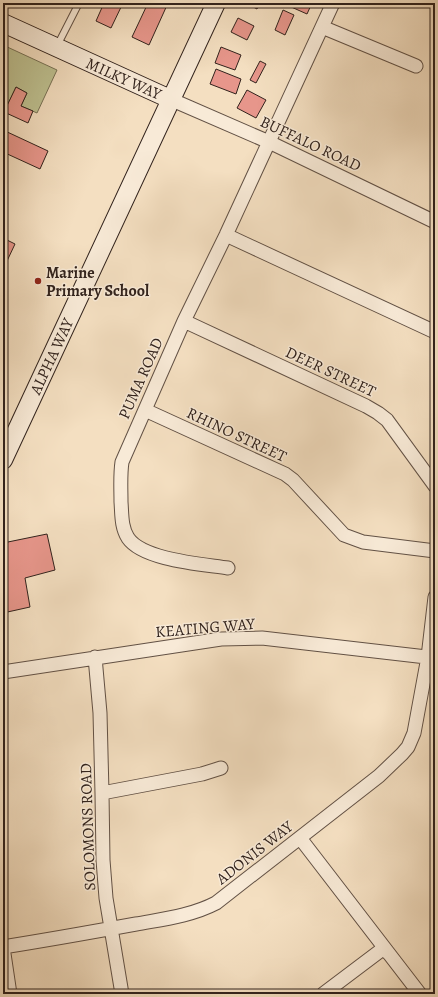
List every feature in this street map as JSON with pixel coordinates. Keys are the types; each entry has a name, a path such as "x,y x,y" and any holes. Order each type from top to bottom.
{"street":[{"name":"MILKY WAY","path":"3,23 170,99 216,3"},
{"name":"PUMA ROAD","path":"228,568 176,560 144,551 134,545 127,536 122,517 120,473 122,462 184,321 226,235 333,3"},
{"path":"322,27 416,66"},
{"name":"BUFFALO ROAD","path":"170,99 269,142 435,222"},
{"name":"ALPHA WAY","path":"3,460 170,99"},
{"path":"226,235 435,332"},
{"name":"DEER STREET","path":"184,321 378,412 387,420 435,486"},
{"name":"RHINO STREET","path":"145,410 285,474 293,480 344,535 363,542 435,551"},
{"name":"ADONIS WAY","path":"3,947 112,929 203,910 216,904 379,776 394,763 408,747 414,733 431,657 435,597"},
{"name":"KEATING WAY","path":"3,672 221,639 262,638 431,657"},
{"name":"SOLOMONS ROAD","path":"95,657 100,713 103,860 106,898 122,994"},
{"path":"102,793 202,774 221,768"},
{"path":"300,838 420,994"},
{"path":"3,947 10,994"},
{"path":"323,994 386,951"}],"lane":[{"path":"56,48 79,3"}],"green space":[{"path":"3,45 57,70 37,113 21,106 27,93 16,87 5,110 3,109"}],"building":[{"path":"104,3 123,3 111,28 96,21"},
{"path":"148,3 168,3 149,45 132,37"},
{"path":"246,3 260,3 257,9"},
{"path":"291,3 312,3 307,14 289,6"},
{"path":"283,10 294,15 285,35 275,30"},
{"path":"238,18 254,26 247,40 231,32"},
{"path":"221,47 241,55 235,70 215,63"},
{"path":"260,61 266,64 256,83 250,80"},
{"path":"216,69 241,79 236,94 210,84"},
{"path":"16,87 27,93 21,106 33,111 28,123 4,112"},
{"path":"247,90 266,100 256,118 237,108"},
{"path":"3,130 48,151 40,169 3,152"},
{"path":"3,238 15,244 7,261 3,260"},
{"path":"47,534 55,570 25,578 30,607 3,613 3,543"}],"place":[{"name":"Marine Primary School","path":"38,281"}]}
